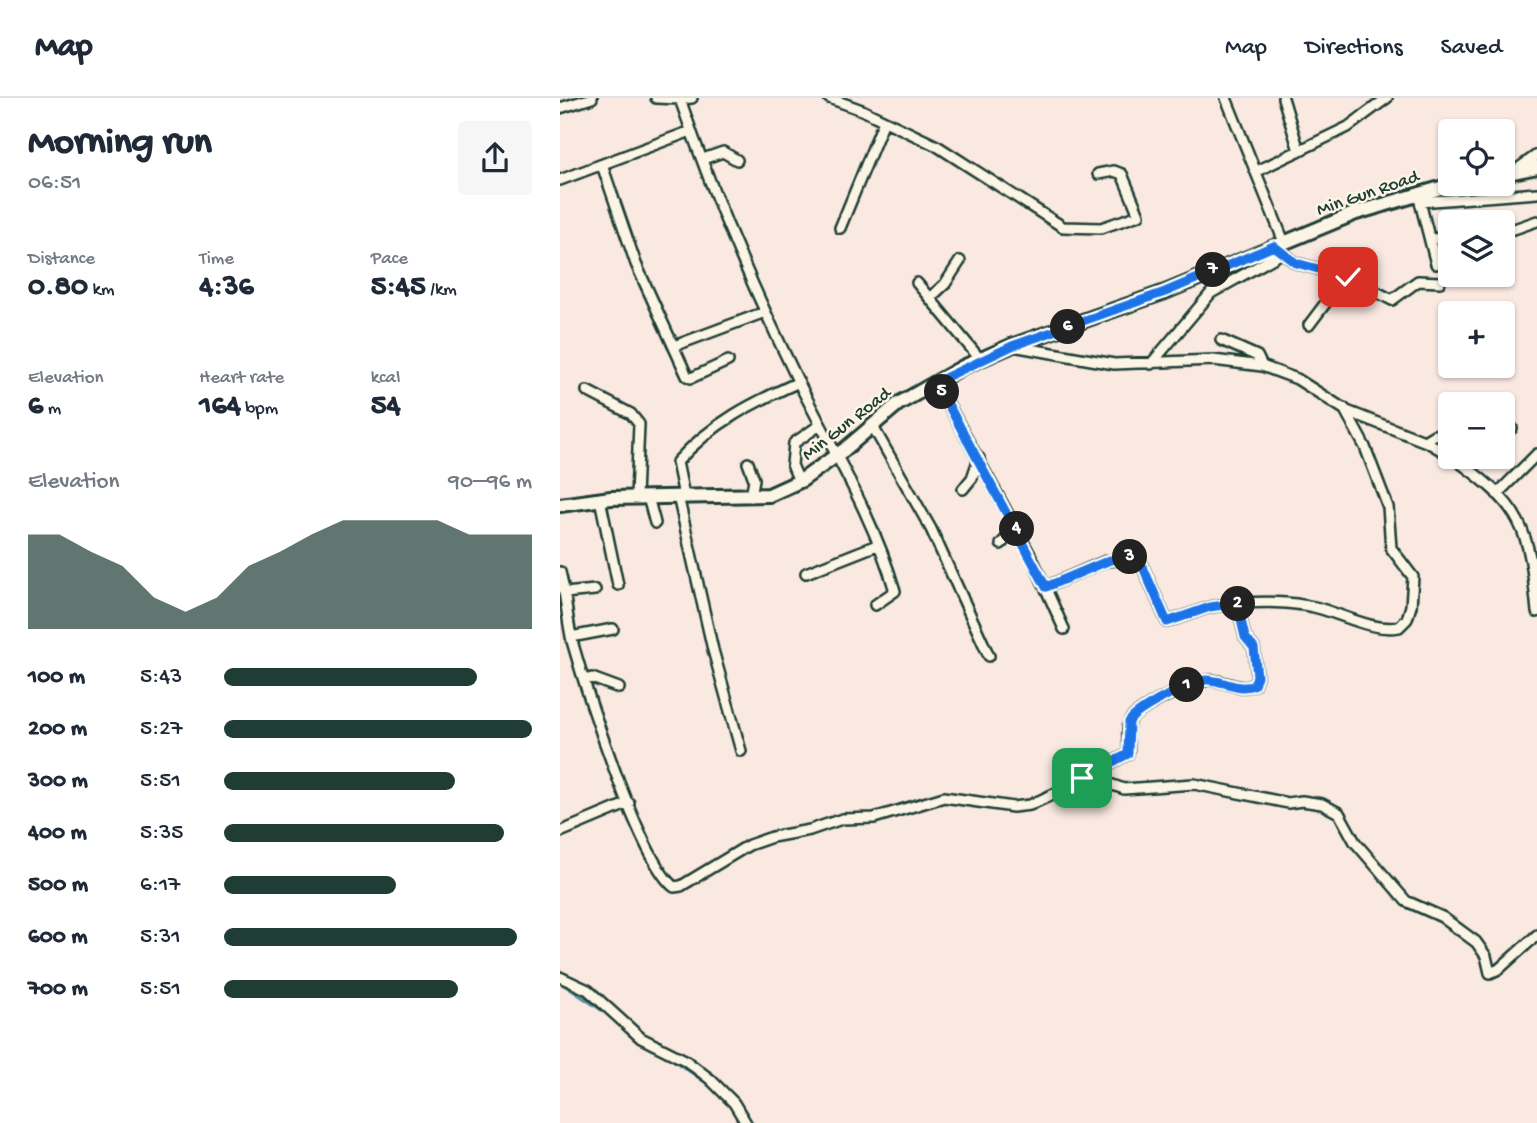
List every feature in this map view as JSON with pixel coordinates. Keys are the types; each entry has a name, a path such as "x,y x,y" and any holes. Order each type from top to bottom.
{"street":[{"path":"560,108 592,98"},
{"path":"656,98 692,98"},
{"path":"829,98 884,121 955,157 1046,218 1070,229 1101,228 1139,215 1122,174 1114,171 1098,174"},
{"path":"1226,98 1257,171 1280,247 1296,263 1346,276 1392,300 1418,281 1438,282"},
{"path":"1283,98 1299,151"},
{"path":"1257,171 1348,127 1387,98"},
{"path":"680,99 765,312 837,455 895,591 875,605"},
{"path":"840,228 884,121"},
{"path":"560,180 691,131"},
{"path":"703,159 723,152 737,160"},
{"path":"1515,168 1537,155"},
{"path":"602,165 636,264 689,377 728,361"},
{"path":"1515,171 1537,167"},
{"name":"Min Gun Road","path":"560,505 600,499 769,495 799,481 837,455 898,404 981,359 1438,190"},
{"path":"1436,264 1419,197 1537,193"},
{"path":"1515,229 1537,221"},
{"path":"1430,240 1438,238"},
{"path":"1151,364 1211,293 1280,247"},
{"path":"931,297 946,284 960,261"},
{"path":"1309,325 1346,276"},
{"path":"917,283 981,359"},
{"path":"674,346 765,312"},
{"path":"1221,340 1257,356 1262,366"},
{"path":"1012,346 1094,362 1151,364 1213,360 1262,366 1297,379 1343,408 1438,449"},
{"path":"741,751 713,650 681,496 677,462 701,437 731,415 799,382"},
{"path":"936,382 1016,528 1064,629"},
{"path":"587,391 631,414 639,424 642,497 655,523"},
{"path":"1046,587 1107,561 1137,557 1168,622 1210,607 1283,601 1384,627 1399,627 1407,620 1413,586 1412,572 1391,548 1388,507 1365,447 1343,408"},
{"path":"799,481 792,465 794,443 820,425"},
{"path":"872,425 931,529 989,656"},
{"path":"1424,441 1438,435"},
{"path":"1497,494 1537,454"},
{"path":"963,489 972,478 979,458"},
{"path":"748,463 754,480 751,497"},
{"path":"1467,469 1511,508 1524,529 1530,550 1537,612"},
{"path":"600,499 618,586"},
{"path":"1001,544 1016,528"},
{"path":"806,573 877,545"},
{"path":"560,572 571,638 629,803 654,858 670,884 677,888 749,845 842,819 874,818 944,797 1022,807 1045,799 1128,754 1129,722 1140,710 1197,681 1218,681 1244,687 1256,683 1254,648 1245,637 1237,603"},
{"path":"565,593 595,590"},
{"path":"571,638 612,629"},
{"path":"584,680 592,678 619,688"},
{"path":"1082,778 1094,778 1124,789 1202,785 1287,803 1302,801 1332,807 1343,819 1355,842 1406,901 1442,917 1484,950 1490,973 1499,969 1537,935"},
{"path":"560,832 629,803"},
{"path":"560,977 588,990 641,1038 685,1060 710,1079 734,1103 746,1123"}],"waterway":[{"path":"560,982 611,1016"},
{"path":"666,1055 707,1083 733,1109"}],"route":[{"path":"1082,778 1128,754 1129,722 1140,710 1197,681 1218,681 1244,687 1254,685 1257,676 1254,648 1245,637 1237,603 1210,607 1167,622 1139,558 1110,560 1046,587 936,382 1012,346 1165,292 1274,246 1296,263 1348,277"}]}
